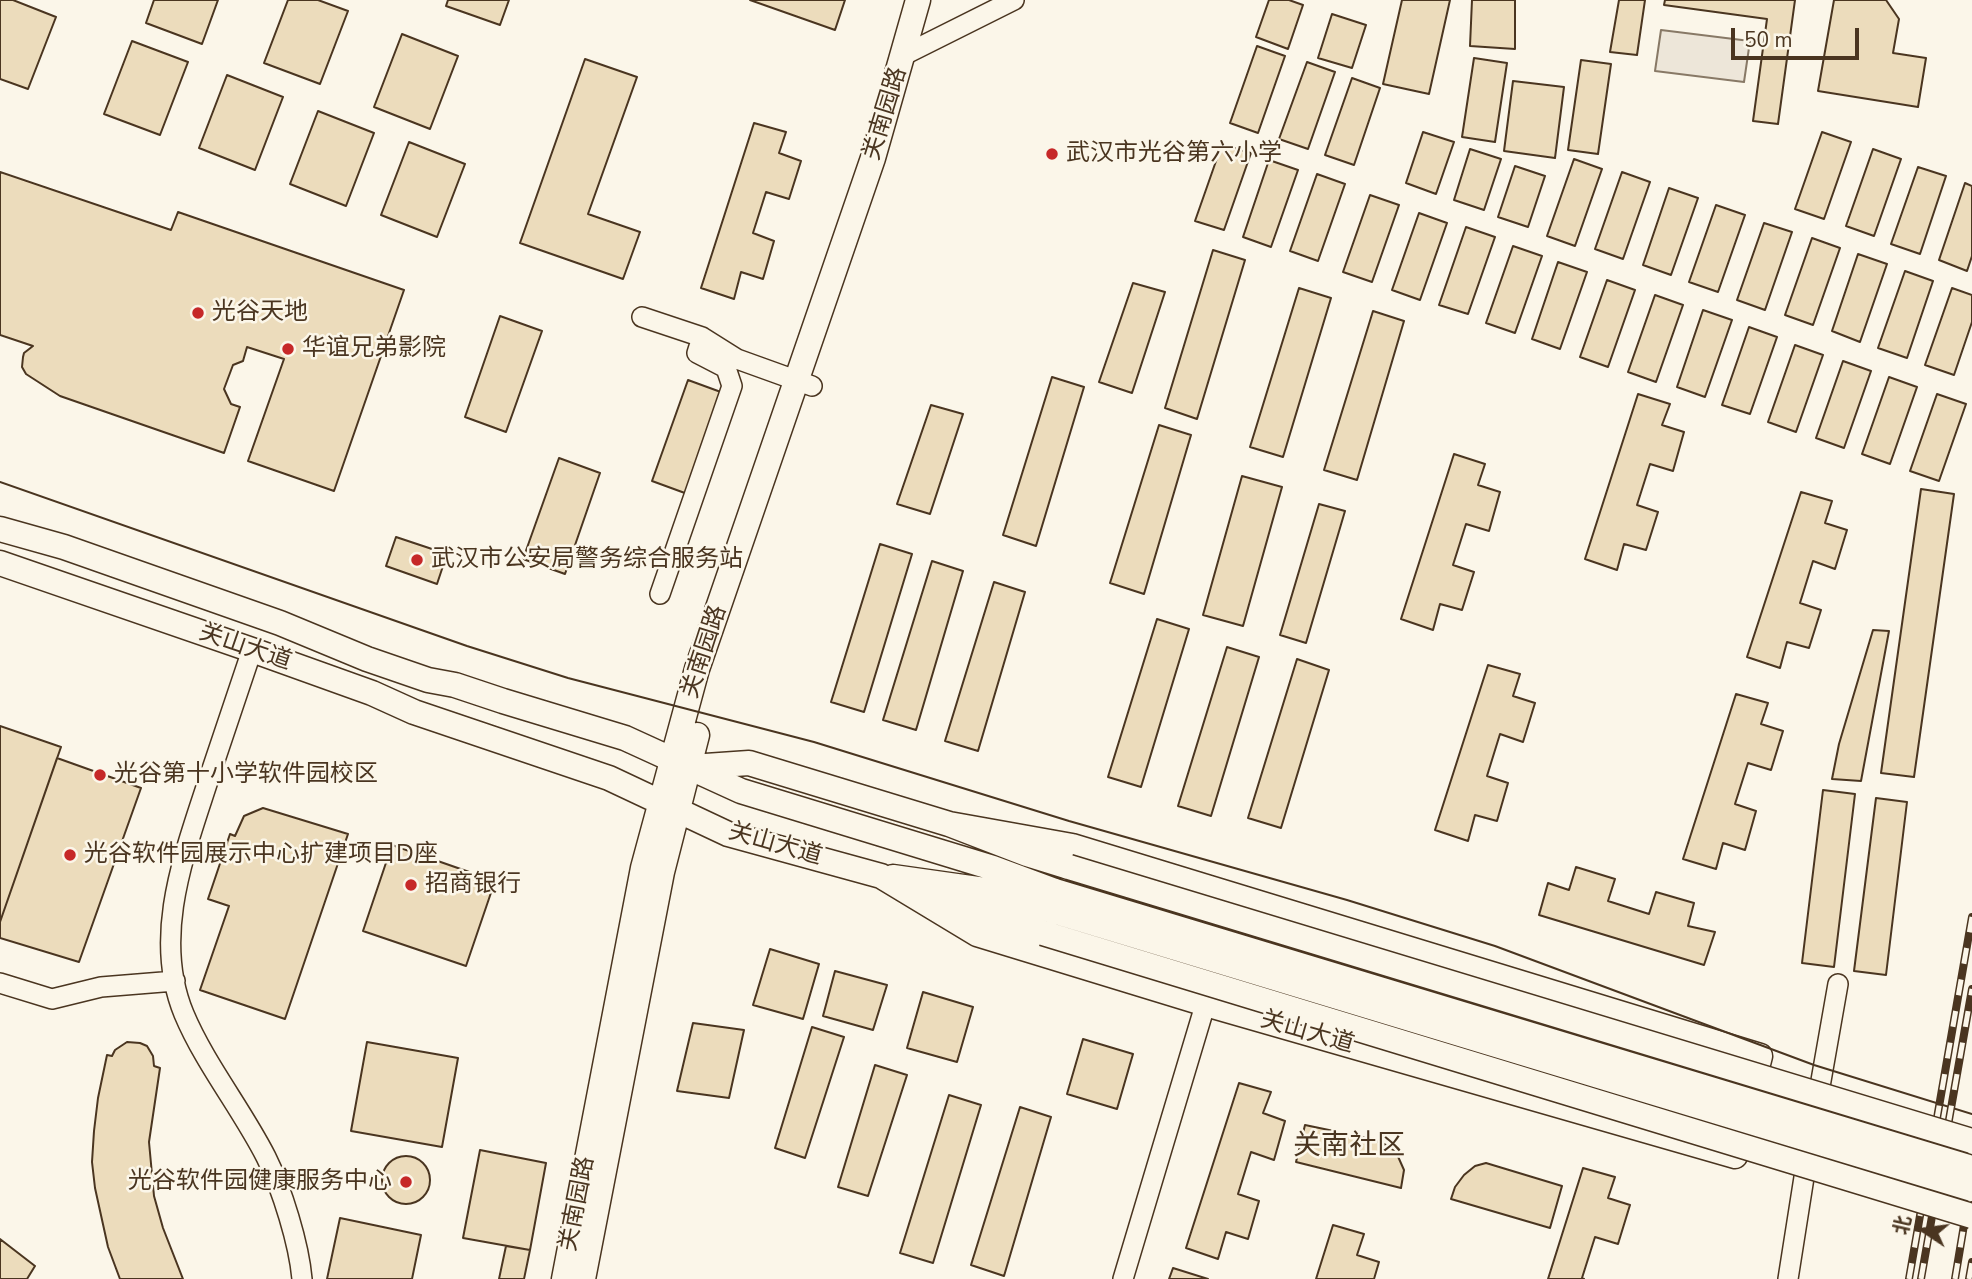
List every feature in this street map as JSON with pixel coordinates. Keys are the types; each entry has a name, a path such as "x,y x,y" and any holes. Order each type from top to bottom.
{"main road":[{"name":"关南园路","path":"564,1279 643,868 669,806 804,383 888,164 910,88 910,52 918,0"},
{"name":"关南园路","path":"910,52 929,0"},
{"name":"关山大道","path":"0,528 64,547 267,618 367,659 428,680 455,685 625,738 741,791 993,869 1049,911"},
{"name":"关山大道","path":"0,563 372,693 414,712 609,778 728,834 881,876 977,934 1206,1004 1735,1157"},
{"path":"681,763 749,763 949,824 1069,867 1972,1141"},
{"name":"关南园路","path":"583,1279 662,872 669,806"},
{"path":"949,824 1072,846 1760,1056 1735,1157"},
{"path":"881,876 992,891 1972,1216"},
{"path":"1049,911 1972,1168"},
{"path":"1049,911 1972,1189"}],"street":[{"path":"910,52 1014,0"},
{"path":"642,317 702,338 737,359 804,383"},
{"path":"660,594 732,386 726,368 697,353 702,338"},
{"path":"252,650 183,857 171,922 171,953 184,1013 267,1158 292,1228 302,1279"},
{"path":"1123,1279 1206,1004 1235,896"},
{"path":"0,983 51,999 101,987 175,981"},
{"path":"1788,1279 1838,984"},
{"path":"1735,1157 1804,1177"}],"shaded area":[{"path":"1661,30 1750,41 1744,82 1655,71"}],"building":[{"path":"0,0 13,0 56,17 28,89 0,79"},
{"path":"154,0 218,0 202,44 146,23"},
{"path":"288,0 318,0 348,11 320,84 264,63"},
{"path":"448,0 509,0 500,25 446,6"},
{"path":"750,0 845,0 835,30"},
{"path":"1269,0 1289,0 1303,5 1288,49 1256,37"},
{"path":"1402,0 1450,0 1429,94 1383,84"},
{"path":"1472,0 1515,0 1515,49 1470,46"},
{"path":"1619,0 1645,0 1637,55 1610,52"},
{"path":"1665,0 1795,0 1778,124 1753,121 1767,19 1664,5"},
{"path":"1834,0 1886,0 1899,19 1893,53 1926,58 1918,107 1818,91"},
{"path":"1332,14 1366,25 1352,68 1318,58"},
{"path":"402,34 458,56 430,129 374,107"},
{"path":"132,41 188,62 160,135 104,114"},
{"path":"1257,46 1285,56 1258,133 1230,123"},
{"path":"1474,58 1507,63 1495,142 1462,137"},
{"path":"585,59 637,77 588,214 640,232 623,279 520,243"},
{"path":"1581,60 1611,64 1598,154 1568,150"},
{"path":"1307,62 1335,72 1308,149 1279,139"},
{"path":"227,75 283,97 255,170 199,148"},
{"path":"1352,78 1380,88 1354,165 1325,155"},
{"path":"1513,81 1564,87 1555,158 1504,151"},
{"path":"318,111 374,133 346,206 290,184"},
{"path":"754,123 786,132 779,153 801,161 789,199 766,192 753,233 774,241 763,279 741,272 734,299 701,288"},
{"path":"1423,132 1454,142 1436,194 1406,183"},
{"path":"1822,132 1851,142 1824,219 1795,209"},
{"path":"409,142 465,164 437,237 381,215"},
{"path":"1222,144 1251,153 1224,230 1195,221"},
{"path":"1470,149 1501,159 1484,210 1454,200"},
{"path":"1873,149 1901,159 1874,236 1846,226"},
{"path":"1574,159 1602,169 1575,246 1547,236"},
{"path":"1269,160 1298,170 1271,247 1243,237"},
{"path":"1515,166 1545,176 1528,227 1498,217"},
{"path":"1918,167 1946,176 1920,254 1891,244"},
{"name":"光谷天地","path":"0,172 171,230 178,212 404,290 334,491 248,461 284,359 247,347 243,361 233,365 224,389 231,404 240,407 224,453 60,396 26,374 22,367 24,353 33,346 0,335"},
{"path":"1622,172 1650,182 1623,259 1595,249"},
{"path":"1317,174 1345,184 1318,261 1290,251"},
{"path":"1965,183 1972,186 1972,256 1967,271 1939,260"},
{"path":"1669,188 1698,198 1671,275 1643,265"},
{"path":"1370,195 1399,205 1372,282 1343,272"},
{"path":"1716,205 1745,215 1718,292 1689,282"},
{"path":"1419,213 1447,223 1420,300 1392,290"},
{"path":"1764,223 1792,232 1765,310 1737,300"},
{"path":"1466,227 1495,237 1468,314 1439,305"},
{"path":"1812,238 1840,248 1813,325 1785,315"},
{"path":"1513,246 1542,256 1515,333 1486,323"},
{"path":"1213,250 1245,260 1197,419 1165,408"},
{"path":"1858,254 1887,264 1860,342 1832,331"},
{"path":"1558,262 1587,272 1560,349 1532,339"},
{"path":"1905,271 1933,281 1907,358 1878,348"},
{"path":"1607,280 1635,290 1608,367 1580,357"},
{"path":"1133,283 1165,292 1132,393 1099,382"},
{"path":"1299,288 1331,298 1283,457 1250,447"},
{"path":"1952,288 1972,295 1972,322 1954,375 1925,365"},
{"path":"1655,295 1683,305 1656,382 1628,372"},
{"path":"1703,310 1732,320 1705,397 1677,387"},
{"path":"1373,311 1404,321 1357,480 1324,470"},
{"path":"500,316 542,331 506,432 465,417"},
{"path":"1749,327 1777,337 1750,414 1722,405"},
{"path":"1795,345 1823,355 1796,432 1768,422"},
{"path":"1843,361 1871,371 1844,448 1816,438"},
{"path":"1052,377 1084,387 1036,546 1003,535"},
{"path":"1889,377 1917,387 1890,464 1862,454"},
{"path":"688,380 729,395 693,496 652,481"},
{"path":"1638,394 1670,404 1662,425 1684,432 1673,471 1650,464 1637,505 1658,512 1646,550 1624,544 1617,570 1585,559"},
{"path":"1937,394 1966,404 1939,481 1910,471"},
{"path":"931,405 963,414 930,514 897,504"},
{"path":"1159,425 1191,435 1144,594 1110,583"},
{"path":"1454,454 1485,464 1478,485 1500,492 1489,531 1466,524 1453,565 1474,572 1462,610 1440,604 1433,630 1401,619"},
{"path":"559,458 600,473 565,574 523,559"},
{"path":"1242,476 1282,487 1243,626 1203,615"},
{"path":"1921,489 1954,494 1914,777 1881,773"},
{"path":"1801,492 1832,501 1825,523 1847,530 1835,569 1813,561 1800,603 1821,610 1809,648 1787,642 1780,668 1747,657"},
{"path":"1319,504 1345,511 1306,643 1280,635"},
{"name":"武汉市公安局警务综合服务站","path":"396,537 447,554 437,584 386,566"},
{"path":"880,544 912,554 864,712 831,702"},
{"path":"932,561 963,571 916,730 883,720"},
{"path":"994,582 1025,592 978,751 945,741"},
{"path":"1157,619 1189,629 1141,787 1108,777"},
{"path":"1873,630 1889,631 1861,781 1832,779 1839,744"},
{"path":"1227,647 1259,657 1211,816 1178,806"},
{"path":"1297,659 1329,670 1281,828 1248,818"},
{"path":"1488,665 1520,674 1513,696 1535,703 1523,742 1500,734 1487,776 1508,783 1497,821 1475,815 1468,841 1435,830"},
{"path":"1736,694 1768,703 1761,724 1783,731 1771,770 1748,763 1735,804 1756,811 1745,850 1723,843 1716,869 1683,859"},
{"path":"0,726 61,747 0,922"},
{"name":"光谷软件园展示中心扩建项目D座","path":"57,758 141,788 79,962 0,938 0,922"},
{"path":"1823,790 1855,794 1834,967 1802,963"},
{"path":"1876,798 1907,802 1886,975 1854,971"},
{"path":"263,808 348,834 285,1019 200,990 229,906 208,899 230,834 235,836 244,816"},
{"path":"392,845 495,881 466,966 363,931"},
{"path":"1576,867 1615,879 1608,901 1649,914 1656,892 1694,903 1688,926 1715,932 1704,965 1539,915 1548,883 1569,890"},
{"path":"770,949 819,964 803,1019 753,1005"},
{"path":"835,971 887,985 873,1030 823,1016"},
{"path":"923,992 973,1007 957,1062 907,1048"},
{"path":"693,1023 744,1030 729,1098 677,1091"},
{"path":"812,1027 844,1037 805,1158 775,1148"},
{"path":"1083,1039 1133,1054 1117,1109 1067,1094"},
{"path":"127,1042 147,1046 153,1056 154,1066 160,1068 149,1142 154,1196 183,1279 120,1279 108,1247 95,1188 92,1162 94,1131 107,1055 112,1056 115,1050"},
{"path":"367,1042 458,1058 442,1147 351,1131"},
{"path":"875,1065 907,1075 868,1196 838,1187"},
{"path":"1239,1083 1271,1092 1263,1113 1285,1121 1274,1160 1251,1152 1238,1194 1259,1201 1248,1239 1226,1232 1218,1259 1186,1248"},
{"path":"949,1095 981,1105 933,1263 900,1253"},
{"path":"1020,1107 1051,1117 1004,1276 971,1265"},
{"path":"1305,1125 1372,1139 1386,1145 1396,1152 1404,1170 1401,1188 1296,1162"},
{"path":"480,1150 546,1163 530,1250 463,1238"},
{"name":"光谷软件园健康服务中心","path":"406,1156 423,1163 430,1180 423,1197 406,1204 389,1197 382,1180 389,1163"},
{"path":"1486,1163 1562,1186 1550,1228 1451,1199 1455,1187 1464,1175 1475,1166"},
{"path":"1583,1168 1615,1177 1608,1198 1630,1205 1618,1244 1595,1237 1582,1278 1584,1279 1548,1279"},
{"path":"340,1218 421,1235 412,1279 327,1279"},
{"path":"1333,1225 1364,1234 1357,1255 1379,1262 1374,1279 1316,1279"},
{"path":"0,1239 35,1266 27,1279 0,1279"},
{"path":"506,1246 530,1250 524,1279 499,1279"},
{"path":"1173,1268 1208,1279 1169,1279"}],"tram line":[{"path":"0,482 467,646 568,678 814,742 1069,821 1347,900 1495,946 1814,1065 1972,1114"}],"railway":[{"path":"1909,1279 1972,917"},
{"path":"1921,1279 1972,989"},
{"path":"1955,1279 1972,1177"},
{"path":"1969,1279 1972,1262"}],"place":[{"name":"武汉市光谷第六小学","path":"1052,154"},
{"name":"光谷天地","path":"198,313"},
{"name":"华谊兄弟影院","path":"288,349"},
{"name":"武汉市公安局警务综合服务站","path":"417,560"},
{"name":"光谷第十小学软件园校区","path":"100,775"},
{"name":"光谷软件园展示中心扩建项目D座","path":"70,855"},
{"name":"招商银行","path":"411,885"},
{"name":"光谷软件园健康服务中心","path":"406,1182"}],"district":[{"name":"关南社区","path":"1349,1147"}]}
